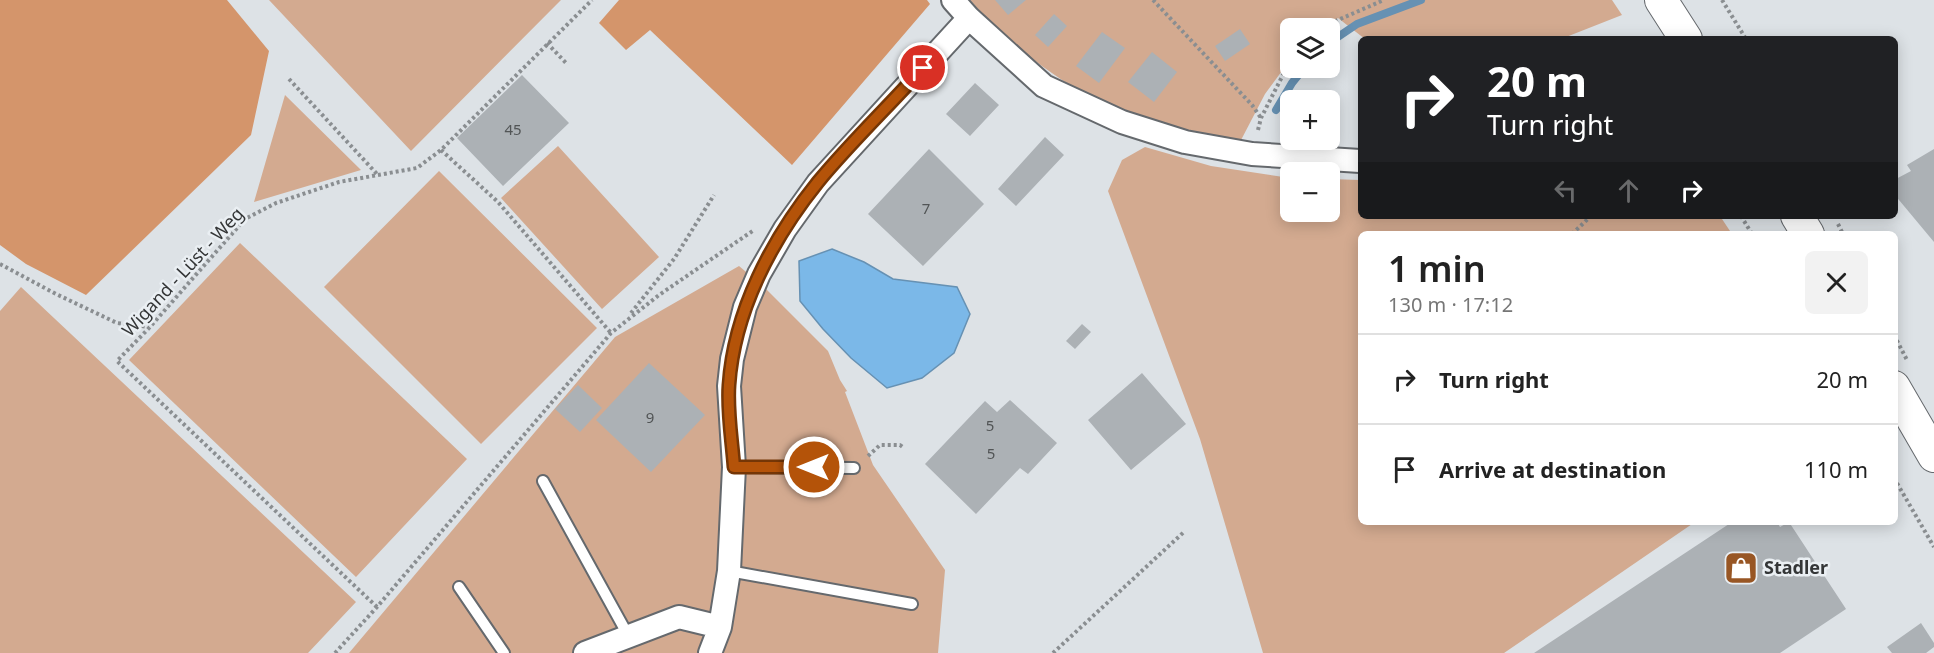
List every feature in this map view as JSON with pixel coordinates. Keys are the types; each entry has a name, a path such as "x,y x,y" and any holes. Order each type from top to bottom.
{"main road":[{"path":"1661,0 1684,36"},
{"path":"1898,392 1918,418 1934,456"}],"street":[{"path":"953,0 969,18 1044,86 1122,122 1185,142 1252,154 1358,161"},
{"path":"710,653 720,627 729,571 734,467 729,386 732,359 745,307 759,274 785,229 818,183 969,18"},
{"path":"585,653 678,617 720,627"}],"lane":[{"path":"734,467 854,468"},
{"path":"543,481 629,637"},
{"path":"729,571 912,604"},
{"path":"459,587 504,653"}],"path":[{"name":"Wigand - Lüst - Weg","path":"377,607 117,361 245,219 276,202 339,182 417,168 441,150 592,0"},
{"path":"1153,0 1252,105 1261,118"},
{"path":"1340,19 1384,0"},
{"path":"1722,0 1744,36"},
{"path":"547,43 567,64"},
{"path":"1252,154 1261,118 1281,78"},
{"path":"289,79 377,174"},
{"path":"441,150 498,202 611,333"},
{"path":"335,653 611,333 627,318 674,259 714,195"},
{"path":"1575,231 1588,219"},
{"path":"627,318 755,230 785,229"},
{"path":"0,264 117,323 150,327"},
{"path":"854,468 880,445 900,445 904,448"},
{"path":"1898,485 1934,547"},
{"path":"1053,653 1185,531"}],"shaded area":[{"path":"0,0 227,0 269,51 251,135 86,295 26,264 0,245"},
{"path":"269,0 561,0 411,151"},
{"path":"619,0 927,0 930,4 792,165 650,30 626,50 599,23"},
{"path":"970,0 1612,0 1622,15 1569,36 1361,36 1340,18 1280,18 1280,74 1265,94 1240,142 1172,129 1144,121 1116,109 1062,80 1012,42"},
{"path":"285,95 361,170 254,202"},
{"path":"558,146 659,257 602,309 501,198"},
{"path":"1145,147 1211,166 1280,176 1280,222 1340,222 1340,179 1358,180 1358,219 1722,219 1730,231 1358,231 1358,525 1691,525 1504,653 1263,653 1200,439 1108,191 1122,160"},
{"path":"439,171 597,328 481,444 324,287"},
{"path":"240,243 467,459 356,577 129,360"},
{"path":"739,266 763,286 828,351 847,391 845,392 873,465 945,570 938,653 349,653 615,337"},
{"path":"21,287 356,602 308,653 0,653 0,311"}],"water":[{"path":"832,249 864,262 893,279 957,287 970,314 954,353 922,378 887,388 851,358 800,301 799,261"}],"building":[{"path":"995,0 1026,0 1008,15"},
{"path":"1054,14 1067,26 1048,47 1035,35"},
{"path":"1240,29 1250,44 1225,61 1215,46"},
{"path":"1102,32 1125,48 1099,83 1076,66"},
{"path":"1152,52 1177,72 1154,102 1128,82"},
{"path":"522,75 569,123 503,186 457,138"},
{"path":"975,83 999,105 970,136 946,114"},
{"path":"1045,137 1064,155 1016,206 998,189"},
{"path":"929,149 984,204 923,266 868,214"},
{"path":"1934,149 1934,242 1898,199 1898,178 1911,171 1907,165"},
{"path":"1082,324 1091,332 1075,349 1066,341"},
{"path":"649,363 705,415 651,472 596,420"},
{"path":"1142,373 1186,424 1131,470 1088,420"},
{"path":"578,385 602,408 580,432 555,409"},
{"path":"1010,400 1057,443 1028,474 1020,468 976,514 925,464 985,401 997,412"},
{"name":"Stadler","path":"1727,525 1779,525 1780,527 1791,525 1846,609 1780,653 1534,653"},
{"path":"1921,623 1934,643 1934,647 1926,653 1892,653 1887,647"}],"waterway":[{"path":"1340,36 1357,24 1421,0"},
{"path":"1276,110 1296,78"}],"place":[{"name":"Stadler","path":"1741,568"}],"route":[{"path":"814,467 734,467 729,386 732,359 745,307 759,274 785,229 818,183 923,68"}]}
